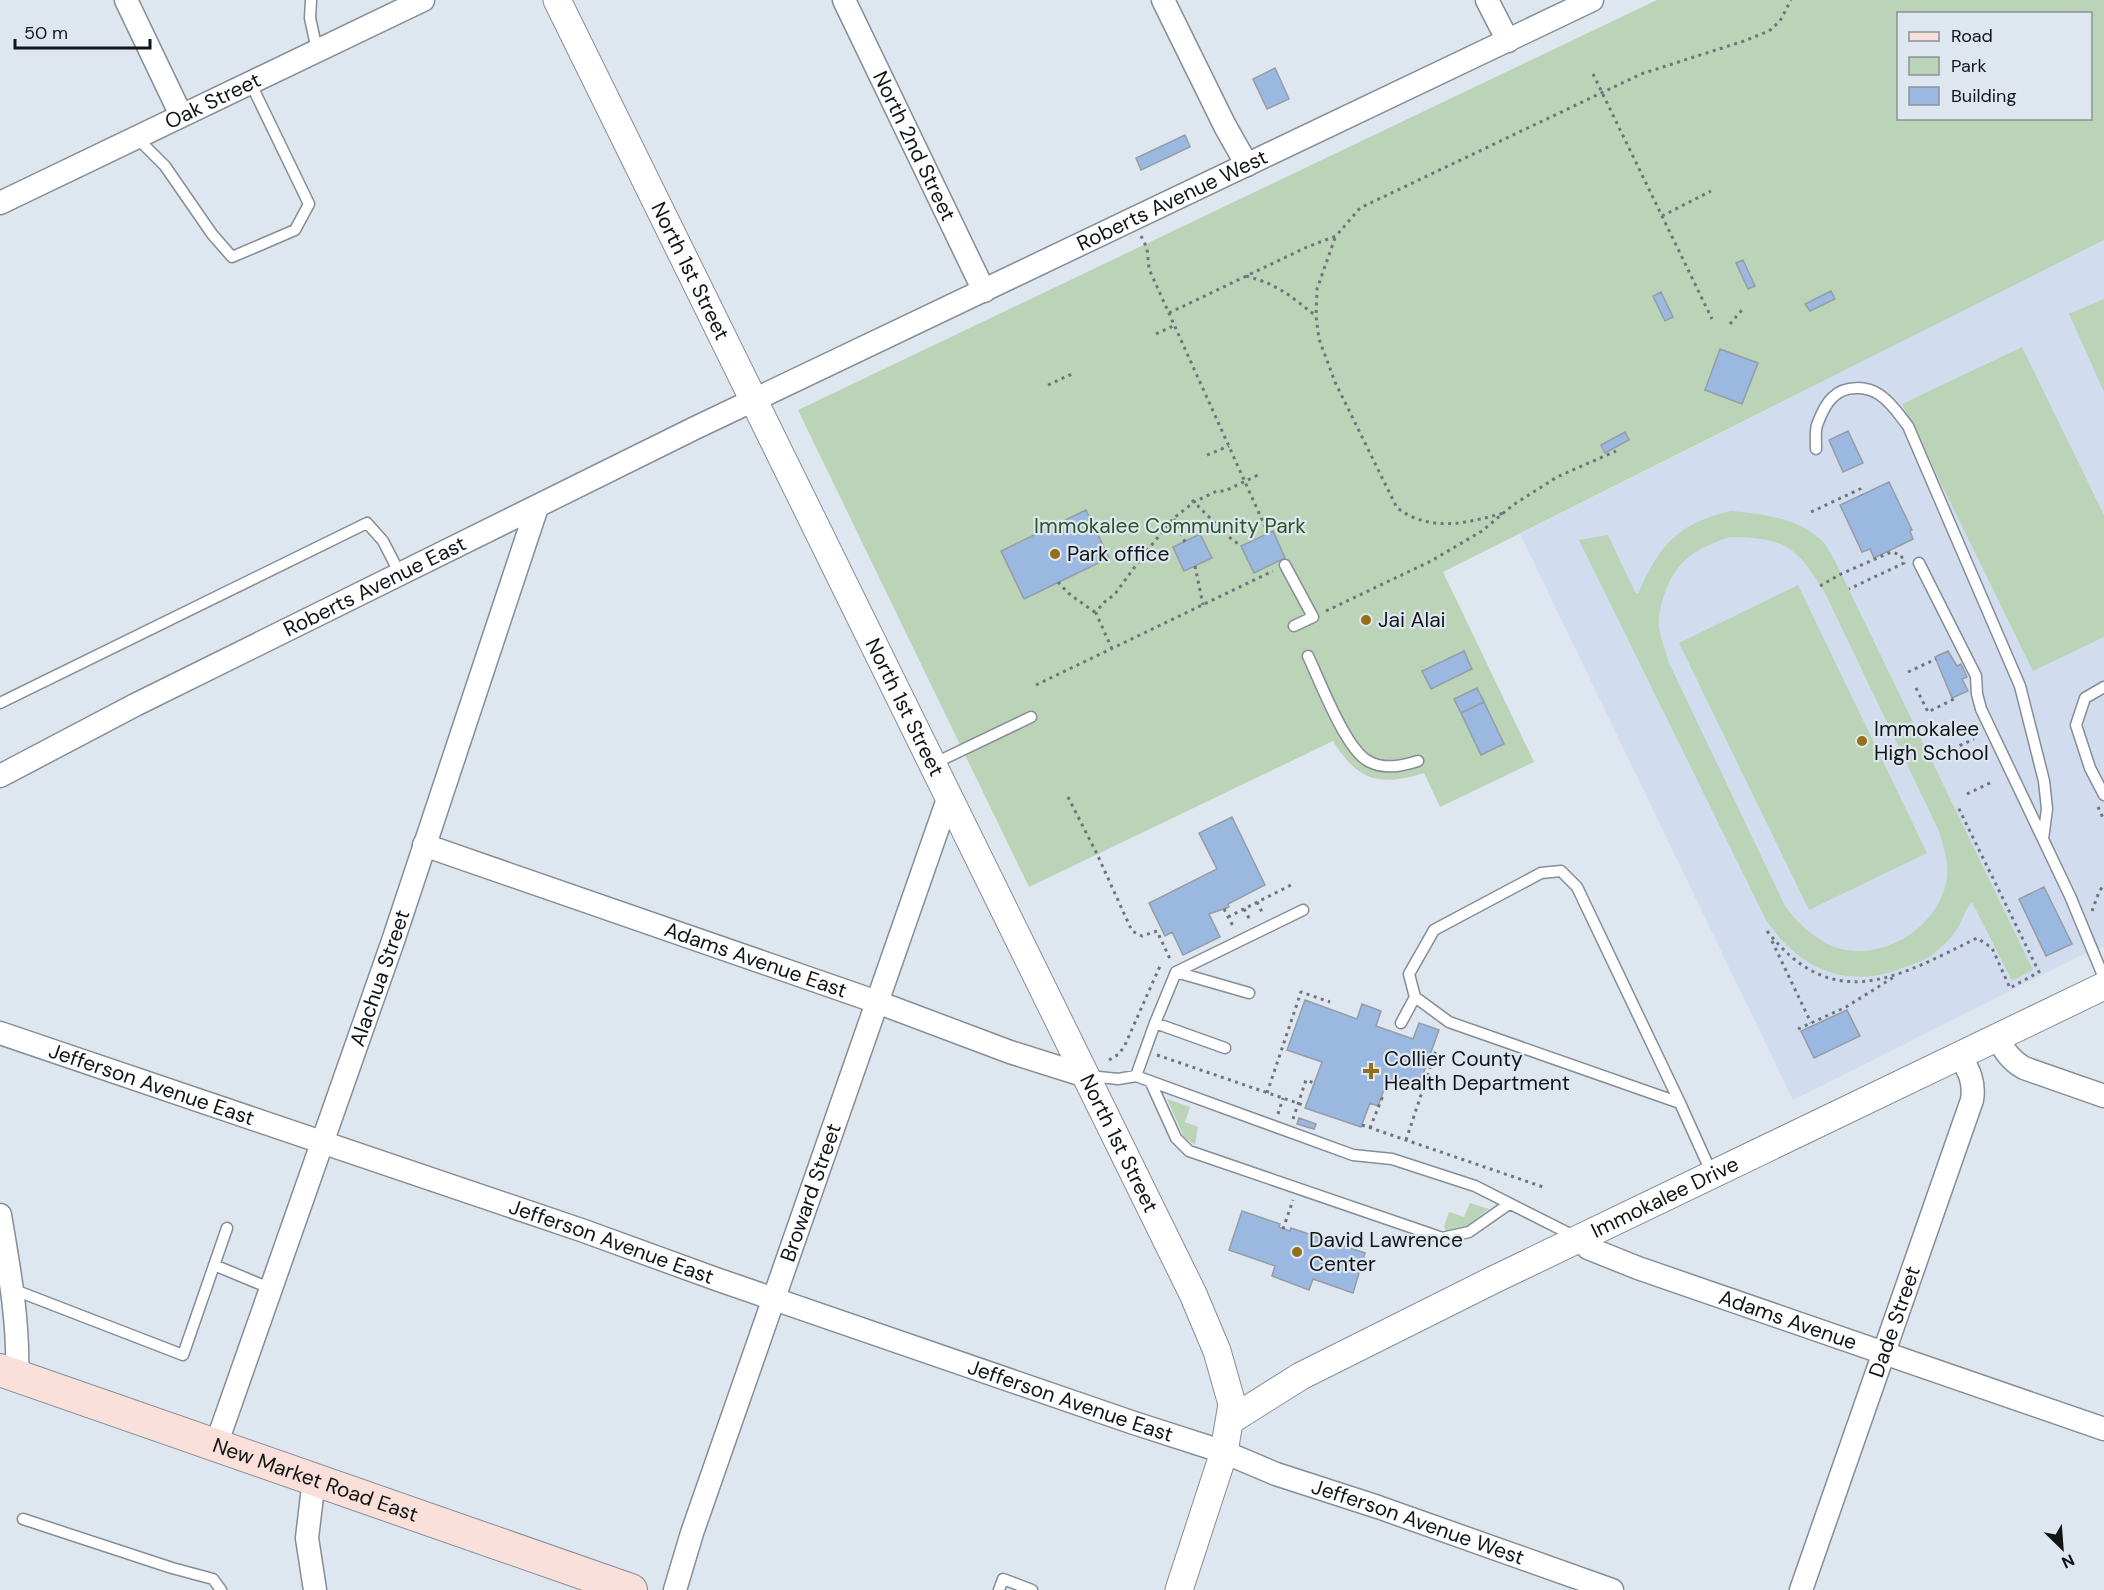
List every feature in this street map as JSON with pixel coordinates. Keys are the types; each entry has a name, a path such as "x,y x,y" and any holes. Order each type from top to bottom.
{"main road":[{"name":"New Market Road East","path":"8,1373 627,1589"}],"street":[{"path":"126,0 180,115"},
{"name":"Oak Street","path":"0,202 423,0"},
{"name":"North 1st Street","path":"558,0 1193,1294 1217,1351 1232,1404 1231,1420 1224,1452 1179,1590"},
{"name":"North 2nd Street","path":"844,0 984,291"},
{"path":"1163,0 1225,126 1247,165"},
{"path":"1487,0 1508,40"},
{"name":"Roberts Avenue West","path":"753,400 1592,0"},
{"name":"Roberts Avenue East","path":"0,776 135,705 753,400"},
{"name":"Alachua Street","path":"216,1445 393,941 537,507"},
{"name":"Broward Street","path":"675,1590 692,1533 949,796"},
{"name":"Adams Avenue East","path":"424,845 877,1002 1010,1052 1086,1076"},
{"name":"Immokalee Drive","path":"1231,1420 1301,1376 1579,1238 2104,986"},
{"name":"Jefferson Avenue East","path":"0,1033 1224,1452"},
{"path":"1997,1038 2007,1055 2024,1068 2104,1096"},
{"name":"Dade Street","path":"1801,1590 1972,1100 1972,1080 1960,1056"},
{"path":"0,1215 12,1288 18,1345 8,1373"},
{"name":"Adams Avenue","path":"1579,1238 1588,1248 1638,1268 2104,1429"},
{"name":"Jefferson Avenue West","path":"1224,1452 1276,1474 1378,1507 1612,1590"},
{"path":"314,1479 307,1538 315,1590"}],"lane":[{"path":"311,0 309,18 317,51"},
{"path":"136,136 165,166 212,234 232,257 294,230 309,204 250,82"},
{"path":"1816,448 1816,428 1825,408 1833,397 1853,388 1865,388 1880,394 1893,406 1908,426 2020,686 2044,781 2047,809 2043,839"},
{"path":"0,703 367,523 383,540 400,574"},
{"path":"1919,562 1976,676 1977,694 1982,709 2043,839 2104,978"},
{"path":"1285,566 1313,617 1294,626"},
{"path":"1308,656 1354,749 1368,761 1394,768 1418,761"},
{"path":"2104,687 2085,698 2076,725 2090,768 2104,795"},
{"path":"933,764 1030,717"},
{"path":"1401,1023 1415,997 1410,974 1434,930 1541,873 1561,871 1577,887 1712,1174"},
{"path":"1137,1077 1155,1023 1176,972 1303,910"},
{"path":"1176,972 1249,993"},
{"path":"1415,997 1449,1022 1680,1103"},
{"path":"1155,1023 1225,1048"},
{"path":"1086,1076 1118,1079 1137,1077 1353,1155 1392,1159 1475,1186 1579,1238"},
{"path":"1151,1083 1176,1138 1189,1151 1442,1238 1469,1232 1509,1204"},
{"path":"12,1288 183,1355 227,1228"},
{"path":"214,1265 272,1289"},
{"path":"23,1519 172,1568 213,1579 222,1590"},
{"path":"999,1590 1003,1579 1032,1590"}],"path":[{"path":"1504,513 1472,521 1446,524 1424,522 1409,517 1397,508 1326,363 1319,339 1316,316 1317,289 1336,236 1360,208 1641,74 1744,42 1769,31 1780,21 1791,0"},
{"path":"1593,74 1712,320"},
{"path":"1662,216 1711,191"},
{"path":"1139,232 1147,248 1149,269 1268,533"},
{"path":"1169,313 1307,247 1336,236"},
{"path":"1246,276 1268,282 1286,292 1316,316"},
{"path":"1730,324 1742,310"},
{"path":"1156,333 1175,325"},
{"path":"1048,385 1074,373"},
{"path":"1207,455 1229,446"},
{"path":"1313,617 1431,561 1482,531 1557,477 1616,451"},
{"path":"1096,613 1102,604 1115,594 1144,553 1174,518 1193,501 1217,491 1225,491 1260,474"},
{"path":"1811,512 1860,489 1862,495"},
{"path":"1193,501 1241,546"},
{"path":"1174,518 1185,542"},
{"path":"1820,586 1891,552 1901,555 1904,563 1849,589"},
{"path":"1195,566 1203,605"},
{"path":"1036,685 1285,566"},
{"path":"1058,582 1068,593 1096,613 1113,649"},
{"path":"1908,672 1936,659"},
{"path":"1916,688 1928,712 1956,698"},
{"path":"1946,752 1974,739"},
{"path":"1967,794 1994,781"},
{"path":"1068,797 1132,931 1142,936 1161,928"},
{"path":"1811,1023 1768,932 1787,954 1802,965 1823,975 1844,981 1876,981 1914,970 1977,938 1992,948 2010,988 2039,972 1958,807"},
{"path":"2099,809 2104,820"},
{"path":"1228,917 1293,885"},
{"path":"2085,933 2099,892 2104,885"},
{"path":"1224,909 1235,929"},
{"path":"1244,909 1251,921"},
{"path":"1156,931 1170,961"},
{"path":"1798,1029 1846,1007 1897,975"},
{"path":"1268,1093 1301,992 1330,1002"},
{"path":"1109,1060 1119,1054 1125,1045"},
{"path":"1160,1046 1157,1054 1306,1106"},
{"path":"1406,1140 1436,1050"},
{"path":"1298,1103 1306,1080 1314,1083"},
{"path":"1370,1128 1381,1097"},
{"path":"1362,1125 1546,1188"},
{"path":"1283,1229 1294,1198"}],"shaded area":[{"name":"Immokalee High School","path":"2104,240 2104,947 2082,955 1793,1100 1520,534"}],"green space":[{"name":"Immokalee Community Park","path":"1657,0 2104,0 2104,240 1443,572 1534,762 1440,807 1424,773 1394,780 1371,777 1351,765 1333,741 1029,887 798,410"},
{"path":"2104,299 2104,392 2069,314"},
{"path":"2022,347 2104,515 2104,637 2033,671 1902,404"},
{"path":"1731,511 1781,519 1805,528 1816,535 1826,546 2033,970 2012,981 1972,902 1955,933 1930,956 1884,974 1864,977 1845,976 1809,963 1779,937 1766,920 1579,540 1608,535 1638,594 1654,562 1672,539 1697,522","holes":["1730,537 1777,543 1788,548 1797,555 1815,577 1825,593 1938,829 1947,862 1946,883 1940,900 1931,915 1918,928 1903,939 1887,946 1852,951 1834,947 1813,935 1785,906 1669,663 1661,636 1659,619 1664,595 1675,573 1689,557 1707,546"]},
{"path":"1798,585 1927,853 1809,910 1679,643"},
{"path":"1167,1099 1190,1107 1185,1122 1198,1127 1195,1145 1184,1137"},
{"path":"1470,1203 1489,1209 1463,1228 1451,1232 1446,1231 1444,1227 1449,1212 1464,1217"}],"building":[{"path":"1275,68 1289,99 1267,109 1253,79"},
{"path":"1185,135 1190,147 1141,170 1136,158"},
{"path":"1743,260 1755,286 1748,289 1736,263"},
{"path":"1831,291 1835,299 1810,311 1805,304"},
{"path":"1661,292 1673,317 1665,321 1653,296"},
{"path":"1720,349 1758,363 1742,404 1705,390"},
{"path":"1848,431 1863,463 1843,472 1829,440"},
{"path":"1625,432 1629,440 1605,453 1601,445"},
{"path":"1889,482 1912,530 1910,531 1913,539 1874,558 1870,549 1862,552 1840,505"},
{"name":"Park office","path":"1086,510 1109,558 1024,599 1001,551"},
{"path":"1273,531 1285,558 1254,573 1241,546"},
{"path":"1200,534 1212,558 1184,571 1173,547"},
{"path":"1464,651 1472,669 1431,689 1422,671"},
{"path":"1948,651 1957,666 1961,664 1967,677 1962,679 1968,691 1952,698 1935,657"},
{"path":"1477,688 1484,702 1461,713 1454,699"},
{"path":"1484,702 1504,744 1481,755 1461,713"},
{"path":"1232,817 1265,885 1228,904 1229,907 1209,914 1220,937 1183,955 1172,932 1165,936 1149,903 1217,869 1199,833"},
{"path":"2044,887 2072,944 2046,956 2019,899"},
{"name":"Collier County Health Department","path":"1305,1000 1357,1019 1362,1004 1381,1011 1376,1026 1413,1039 1419,1023 1439,1030 1417,1091 1387,1081 1378,1106 1370,1103 1361,1127 1305,1108 1322,1062 1287,1050"},
{"path":"1847,1010 1860,1036 1814,1058 1801,1031"},
{"path":"1299,1118 1316,1124 1314,1129 1297,1124"},
{"name":"David Lawrence Center","path":"1242,1211 1280,1224 1279,1227 1290,1231 1291,1228 1365,1253 1353,1293 1313,1279 1309,1290 1272,1276 1275,1266 1229,1250"}],"place":[{"name":"Park office","path":"1055,554"},
{"name":"Jai Alai","path":"1366,620"},
{"name":"Immokalee High School","path":"1862,741"},
{"name":"Collier County Health Department","path":"1371,1071"},
{"name":"David Lawrence Center","path":"1297,1252"}]}
